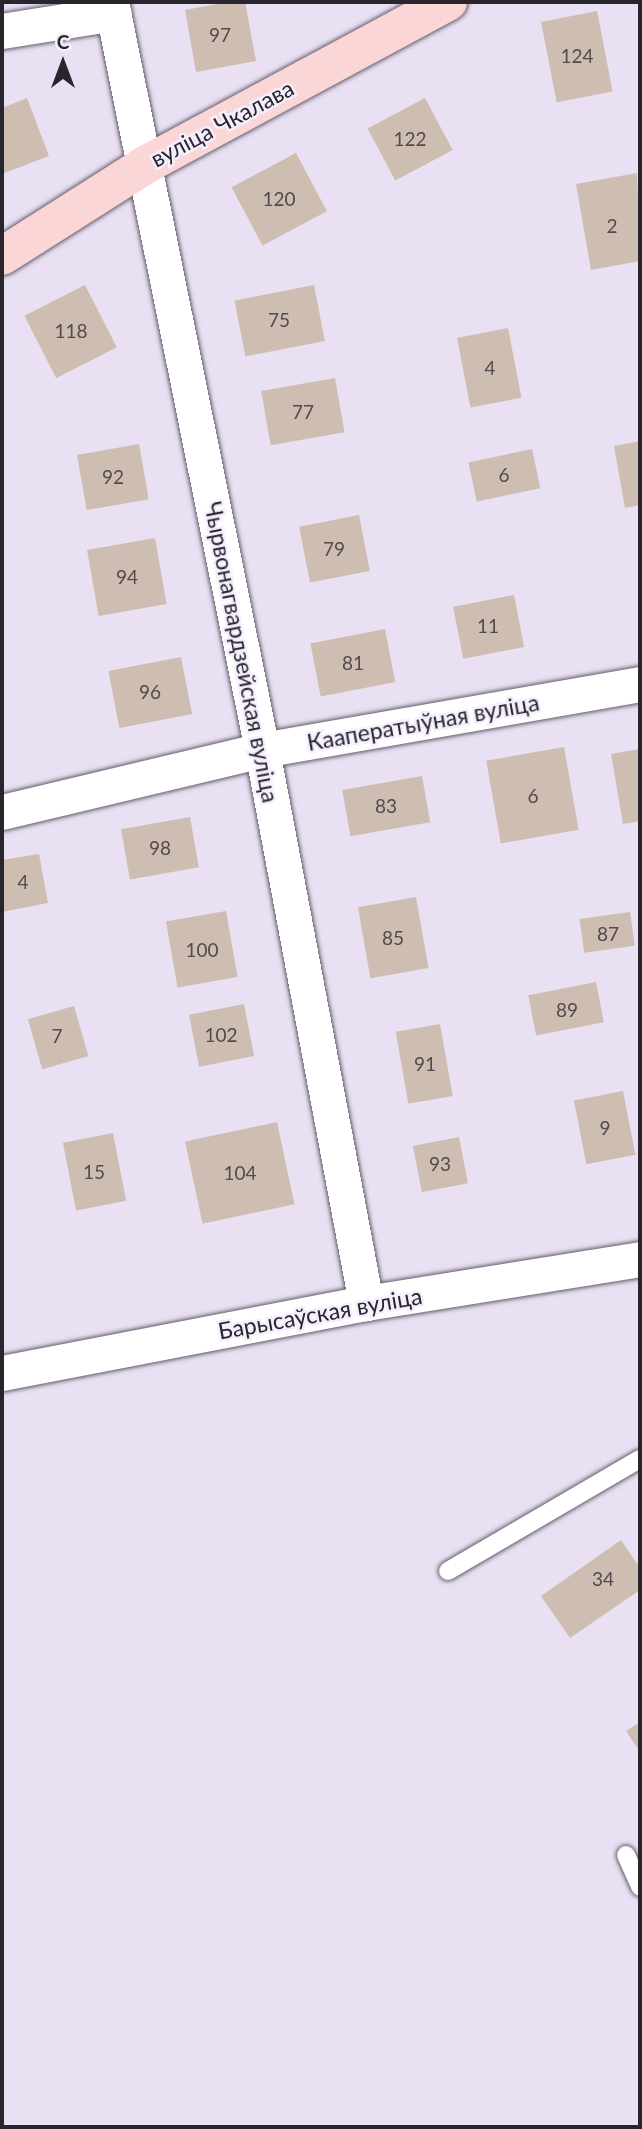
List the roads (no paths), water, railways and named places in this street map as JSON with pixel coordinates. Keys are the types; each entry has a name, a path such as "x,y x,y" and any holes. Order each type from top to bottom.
{"main road":[{"name":"вуліца Чкалава","path":"2,256 147,163 448,2"}],"street":[{"name":"Чырвонагвардзейская вуліца","path":"112,8 147,163 262,750 366,1303"},
{"path":"2,31 112,8"},
{"name":"Кааператыўная вуліца","path":"2,812 262,750 640,684"},
{"name":"Барысаўская вуліца","path":"2,1373 366,1303 640,1259"}],"lane":[{"path":"448,1572 640,1459"},
{"path":"626,1855 640,1887"}]}
